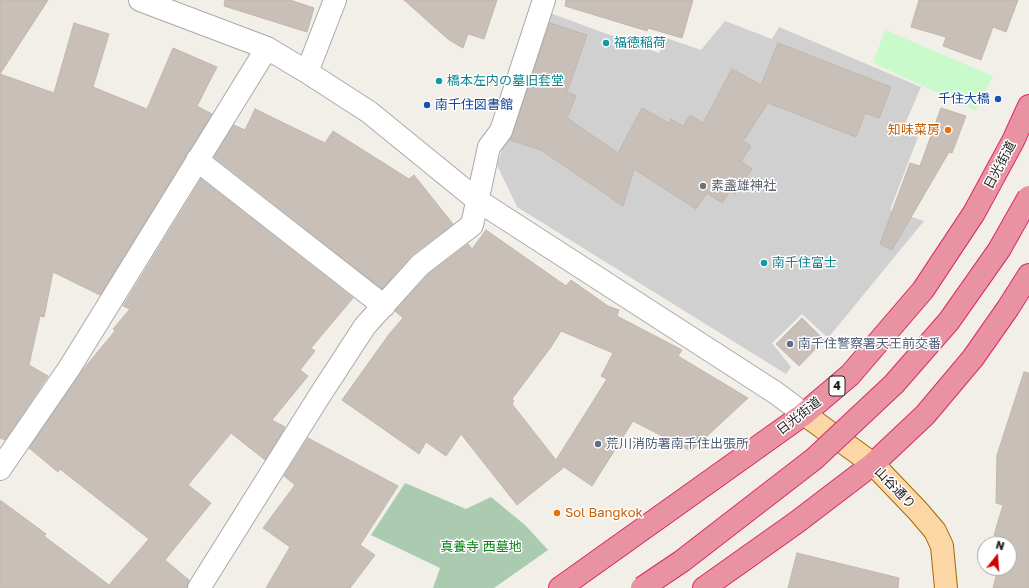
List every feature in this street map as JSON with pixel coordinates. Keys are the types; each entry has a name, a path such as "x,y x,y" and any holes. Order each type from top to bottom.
{"highway":[{"name":"日光街道","path":"560,588 804,414 850,375 923,290 974,213 1013,141 1029,106"},
{"path":"642,588 682,560 814,460 894,384 949,321 999,250 1029,197"},
{"path":"704,588 797,522 873,464 925,415 973,358 1029,275"}],"main road":[{"name":"山谷通り","path":"804,414 873,464 918,511 935,532 942,546 946,588"}],"street":[{"path":"140,0 267,48 307,72 369,112 477,200 776,393 804,414"},
{"path":"307,72 335,0"},
{"path":"199,588 365,326 420,266 472,225 489,147 501,131 544,0"},
{"path":"0,469 70,367 267,48"},
{"path":"197,160 384,306"}],"shaded area":[{"name":"素盞雄神社","path":"550,13 659,53 666,38 701,50 725,21 772,39 779,27 921,87 902,131 918,137 890,210 924,221 828,338 802,314 772,343 791,367 786,374 517,207 497,165"}],"green space":[{"path":"885,30 993,76 976,111 873,63"},
{"name":"真養寺 西墓地","path":"405,483 466,509 491,497 525,525 548,550 494,588 433,588 440,568 371,535"}],"building":[{"path":"0,0 48,0 0,74"},
{"path":"225,0 290,0 314,8 307,32 224,6"},
{"path":"404,0 497,0 484,39 468,34 463,48 449,40"},
{"path":"566,0 693,0 682,38 648,28 647,31 565,6"},
{"path":"919,0 1018,0 1006,32 993,27 981,60 943,46 946,37 911,27"},
{"path":"74,23 109,34 93,87 147,109 173,48 217,67 197,106 212,114 100,295 53,272 44,317 40,316 29,365 48,376 5,440 0,438 0,74 54,93"},
{"path":"550,23 587,35 567,92 576,96 567,118 618,153 642,108 669,123 671,119 683,126 690,115 703,123 732,69 761,85 778,43 891,87 879,118 865,113 856,137 768,103 743,141 751,146 741,161 752,169 735,194 730,191 722,203 707,193 696,209 634,169 623,206 541,150 510,140"},
{"path":"941,108 966,116 952,153 949,152 892,250 880,244 910,163 920,166"},
{"path":"255,109 325,143 333,131 409,179 414,175 453,224 412,255 382,289 214,157 234,125 245,130"},
{"path":"201,179 353,298 311,348 315,351 300,370 308,376 272,420 285,427 265,460 231,433 188,485 211,503 165,560 189,580 187,588 0,588 0,500 46,534 44,536 109,585 149,539 60,469 58,472 29,448 81,372 115,331 113,329 130,309 123,306"},
{"path":"486,230 566,286 571,280 608,306 619,310 617,316 682,350 678,356 748,398 691,451 633,421 592,486 561,465 563,468 517,505 461,434 446,456 426,442 419,454 342,400 390,333 403,318 395,311 429,274 468,244 472,249","holes":["561,331 613,353 601,376 607,379 556,460 512,404 514,401 512,399 551,347"]},
{"path":"802,318 824,340 799,366 776,344"},
{"path":"1024,372 1029,373 1029,588 993,588 996,576 1017,576 1017,536 994,535 1003,505 996,503 997,455"},
{"path":"308,438 398,486 360,545 375,555 350,588 266,588 290,547 263,528 295,485 284,476"},
{"path":"797,553 899,578 898,588 788,588"}],"place":[{"name":"福徳稲荷","path":"606,43"},
{"name":"橋本左内の墓旧套堂","path":"439,81"},
{"name":"千住大橋","path":"998,99"},
{"name":"南千住図書館","path":"427,105"},
{"name":"知味菜房","path":"948,130"},
{"name":"素盞雄神社","path":"703,186"},
{"name":"南千住富士","path":"764,263"},
{"name":"南千住警察署天王前交番","path":"790,344"},
{"name":"荒川消防署南千住出張所","path":"598,444"},
{"name":"Sol Bangkok","path":"557,513"}]}
